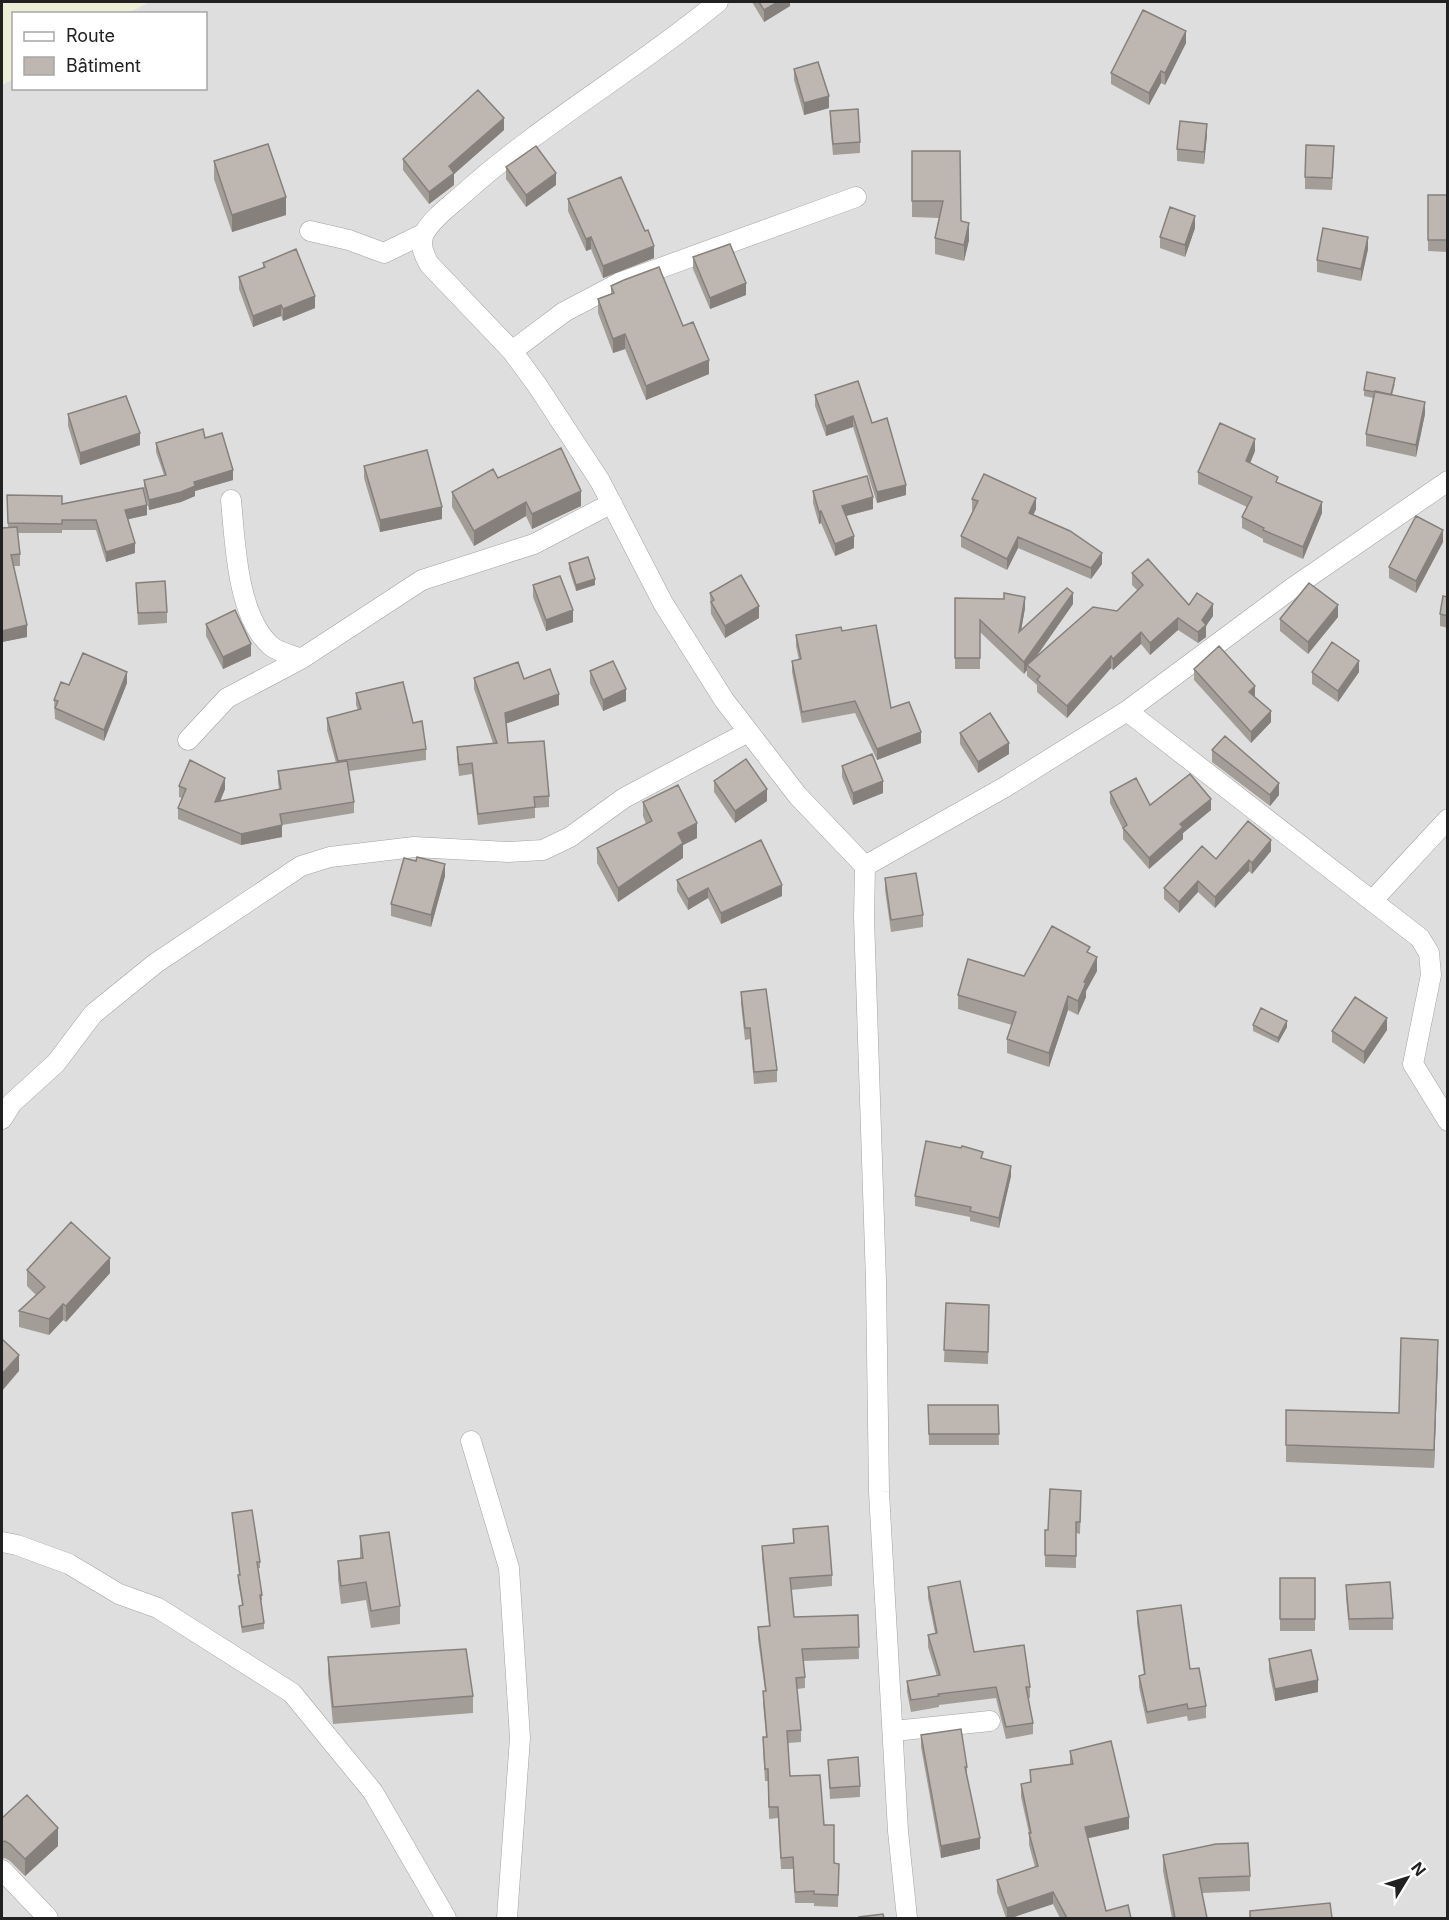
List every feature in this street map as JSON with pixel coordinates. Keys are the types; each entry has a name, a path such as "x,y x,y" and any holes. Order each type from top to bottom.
{"street":[{"path":"310,231 349,240 384,253 423,234 440,215 493,167 645,59 718,2"},
{"path":"512,351 564,312 619,283 856,197"},
{"path":"423,234 422,249 429,264 512,351 594,471 663,603 724,700 798,796 865,866 864,918 876,1281 879,1491 898,1832 907,1918"},
{"path":"865,866 1005,787 1127,711 1291,589 1448,481"},
{"path":"231,500 238,569 247,611 271,646 301,658"},
{"path":"188,740 227,698 301,658 422,580 534,544 612,503"},
{"path":"1127,711 1420,938 1429,953 1431,975 1413,1064 1448,1120"},
{"path":"2,1119 12,1103 56,1063 93,1014 156,963 301,866 330,857 414,847 508,852 543,850 570,837 624,798 748,732"},
{"path":"1373,900 1448,819"},
{"path":"471,1441 508,1568 509,1579 520,1738 507,1918"},
{"path":"2,1542 17,1545 69,1564 119,1594 158,1608 292,1693 373,1792 446,1918"},
{"path":"894,1731 990,1720"},
{"path":"2,1870 48,1918"}],"shaded area":[{"path":"149,2 1447,2 1447,1918 2,1918 2,85 12,80 12,90 207,90 207,12 130,12"}],"green space":[{"path":"2,2 149,2 130,12 12,12 12,80 2,85"}],"building":[{"path":"759,2 778,2 764,10"},
{"path":"1143,10 1186,31 1165,73 1161,71 1149,93 1111,73"},
{"path":"818,62 829,96 804,103 794,69"},
{"path":"478,90 504,118 449,166 454,173 429,192 403,159"},
{"path":"858,109 860,142 833,144 830,111"},
{"path":"1180,121 1207,124 1204,152 1177,149"},
{"path":"268,144 286,197 232,215 214,161"},
{"path":"1306,145 1334,146 1332,178 1305,177"},
{"path":"536,146 556,173 526,195 506,167"},
{"path":"912,151 960,151 961,221 969,223 964,245 935,238 943,201 912,201"},
{"path":"621,177 654,246 603,266 591,237 586,239 568,199"},
{"path":"1428,195 1448,195 1448,240 1428,240"},
{"path":"1170,207 1195,216 1185,245 1160,237"},
{"path":"1323,228 1368,237 1361,269 1317,260"},
{"path":"730,244 746,283 710,298 693,257"},
{"path":"296,249 315,296 283,309 281,305 253,316 239,277 265,267 263,263"},
{"path":"659,267 683,326 693,322 709,360 646,386 625,334 613,339 598,299 614,293 611,286"},
{"path":"1367,372 1395,378 1391,395 1364,390"},
{"path":"858,381 872,423 887,418 906,485 877,492 853,416 826,426 815,395"},
{"path":"1375,391 1425,402 1416,445 1366,434"},
{"path":"126,396 140,433 80,453 68,414"},
{"path":"1220,423 1255,439 1246,461 1278,477 1276,482 1322,502 1303,547 1263,530 1264,528 1242,517 1252,497 1198,472"},
{"path":"203,429 205,438 222,433 233,470 194,482 195,486 181,492 149,500 144,480 166,475 156,443"},
{"path":"561,448 581,491 532,514 526,502 474,531 452,492 493,469 498,478"},
{"path":"427,450 442,507 380,520 364,466"},
{"path":"984,474 1036,498 1029,513 1070,531 1102,553 1091,568 1018,537 1007,559 961,536 978,501 972,499"},
{"path":"867,476 873,497 842,506 854,536 835,544 821,511 819,512 813,491"},
{"path":"143,488 147,505 125,510 135,543 106,552 96,520 62,520 62,524 8,523 7,495 62,496 62,504"},
{"path":"1416,516 1443,530 1416,581 1389,567"},
{"path":"17,527 20,554 11,555 27,625 2,631 2,528"},
{"path":"588,557 595,579 576,585 569,563"},
{"path":"1148,559 1189,605 1197,593 1213,604 1202,620 1206,625 1198,632 1178,618 1150,643 1141,632 1113,659 1111,656 1067,706 1037,680 1040,676 1027,665 1093,607 1117,611 1143,585 1132,573"},
{"path":"741,575 759,606 725,626 711,602 714,600 710,593"},
{"path":"560,576 573,610 546,620 533,585"},
{"path":"165,581 167,612 138,613 136,583"},
{"path":"1309,583 1338,605 1308,642 1280,619"},
{"path":"1067,588 1073,593 1024,662 980,620 980,658 955,658 955,598 1004,599 1004,593 1025,597 1019,632"},
{"path":"1443,596 1448,597 1448,616 1440,614"},
{"path":"235,610 251,644 223,657 206,624"},
{"path":"876,625 891,708 909,702 921,732 877,749 855,701 802,712 792,661 801,659 796,635 841,627 842,631"},
{"path":"1332,642 1359,661 1338,691 1312,672"},
{"path":"1219,646 1255,686 1249,692 1271,711 1251,732 1194,669"},
{"path":"83,653 127,672 104,730 55,708 58,701 54,700 61,682 69,685"},
{"path":"613,661 626,689 603,700 590,671"},
{"path":"518,662 524,679 550,669 559,694 505,713 508,743 544,741 549,796 534,797 535,807 478,814 472,763 459,765 457,747 497,743 474,678"},
{"path":"403,682 413,723 422,721 426,749 338,761 327,718 361,709 356,693"},
{"path":"990,713 1009,743 978,762 960,733"},
{"path":"1225,736 1279,783 1270,795 1212,750"},
{"path":"872,754 883,781 853,793 842,766"},
{"path":"746,759 767,789 735,811 714,781"},
{"path":"190,760 225,778 215,802 281,789 278,771 347,761 354,802 280,814 282,825 241,834 178,808 186,789 179,786"},
{"path":"1190,774 1211,799 1180,824 1183,827 1149,858 1123,828 1127,825 1110,792 1136,778 1150,805"},
{"path":"678,785 697,823 678,833 683,843 618,888 597,848 652,821 643,802"},
{"path":"1248,821 1271,840 1252,863 1249,860 1215,897 1198,881 1179,902 1164,888 1202,846 1216,859"},
{"path":"761,840 782,885 721,913 708,888 688,899 677,880"},
{"path":"417,857 445,864 431,915 391,904 404,858 416,861"},
{"path":"916,873 923,915 891,920 885,878"},
{"path":"1052,926 1090,947 1087,952 1097,957 1084,982 1086,983 1078,1001 1068,996 1049,1053 1007,1039 1016,1012 958,995 968,959 1024,976"},
{"path":"766,989 777,1070 754,1072 750,1028 745,1028 741,992"},
{"path":"1355,997 1387,1018 1364,1052 1332,1031"},
{"path":"1261,1008 1287,1021 1278,1038 1253,1025"},
{"path":"926,1141 961,1148 962,1146 983,1152 981,1158 1011,1166 999,1218 970,1211 971,1207 915,1196"},
{"path":"71,1222 110,1258 66,1306 63,1304 49,1319 19,1311 45,1287 27,1270"},
{"path":"946,1303 989,1305 988,1352 944,1350"},
{"path":"1401,1338 1438,1340 1434,1450 1286,1445 1286,1410 1399,1413"},
{"path":"2,1339 19,1355 2,1374"},
{"path":"928,1405 998,1405 999,1434 929,1434"},
{"path":"1050,1489 1081,1491 1080,1522 1076,1522 1076,1556 1045,1555 1045,1530 1048,1530"},
{"path":"252,1510 260,1562 257,1562 264,1623 242,1627 239,1606 243,1605 232,1513"},
{"path":"828,1526 832,1575 790,1578 794,1617 858,1615 859,1647 802,1649 805,1677 796,1678 801,1730 787,1731 790,1776 820,1775 824,1825 834,1825 834,1863 839,1864 838,1895 814,1894 814,1891 795,1892 793,1857 781,1858 778,1807 769,1807 768,1769 765,1769 763,1737 767,1737 763,1691 766,1691 758,1627 770,1626 762,1546 794,1543 793,1529"},
{"path":"389,1532 400,1606 371,1611 366,1582 341,1586 338,1561 363,1558 360,1536"},
{"path":"1280,1578 1315,1578 1315,1619 1280,1619"},
{"path":"960,1581 974,1652 1024,1645 1030,1687 1026,1687 1033,1723 1006,1727 996,1687 938,1694 939,1696 911,1700 907,1681 940,1675 928,1635 937,1633 928,1587"},
{"path":"1390,1582 1393,1618 1349,1619 1346,1585"},
{"path":"1181,1605 1190,1669 1199,1668 1206,1706 1188,1709 1187,1704 1147,1712 1139,1676 1145,1674 1137,1611"},
{"path":"466,1649 473,1696 333,1707 328,1657"},
{"path":"1311,1650 1318,1680 1275,1689 1269,1659"},
{"path":"961,1729 967,1767 965,1767 980,1838 941,1846 921,1735"},
{"path":"1111,1741 1129,1817 1085,1827 1106,1911 1128,1905 1131,1918 1067,1918 1053,1892 1007,1908 997,1880 1038,1866 1029,1833 1031,1833 1021,1784 1031,1782 1030,1770 1073,1764 1070,1751"},
{"path":"858,1757 860,1786 830,1788 828,1760"},
{"path":"27,1795 58,1828 25,1859 10,1844 2,1842 2,1818"},
{"path":"1248,1843 1250,1876 1199,1878 1207,1918 1175,1918 1163,1855 1216,1844"},
{"path":"1330,1903 1332,1918 1250,1918 1250,1911"},
{"path":"883,1914 884,1918 859,1918 859,1917"}]}
